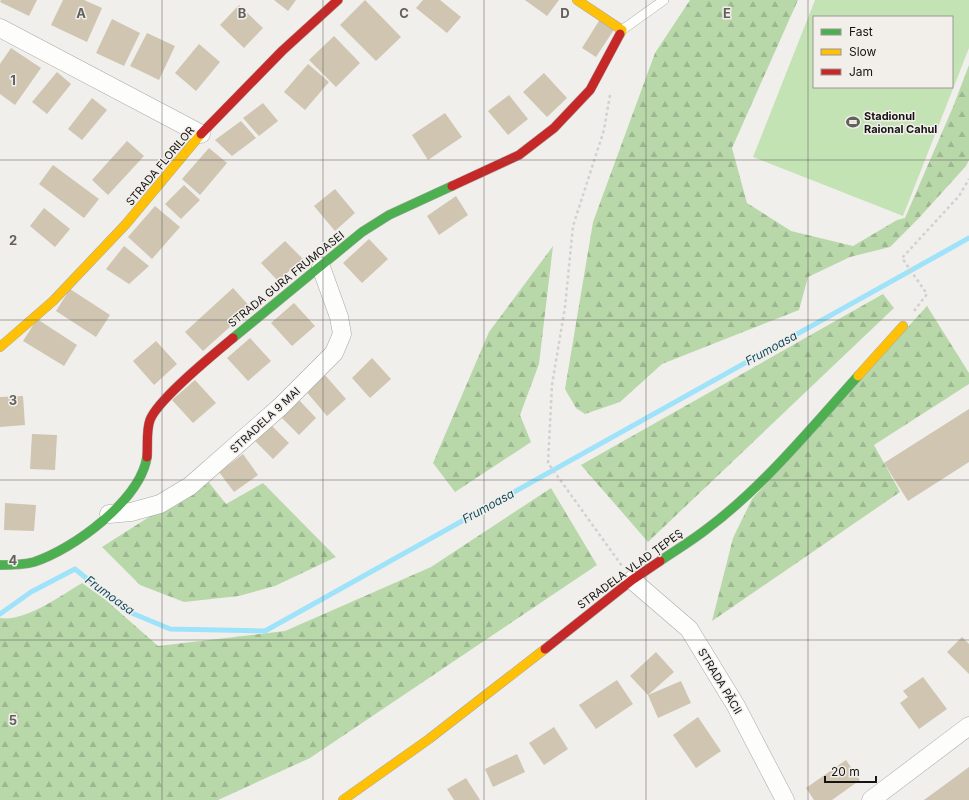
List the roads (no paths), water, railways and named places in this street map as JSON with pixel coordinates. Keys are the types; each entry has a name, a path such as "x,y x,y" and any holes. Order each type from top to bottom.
{"street":[{"name":"STRADA FLORILOR","path":"0,347 53,301 121,230 201,134 282,51 338,0"},
{"path":"577,0 622,30"},
{"path":"0,28 201,134"},
{"name":"STRADA GURA FRUMOASEI","path":"0,565 35,562 58,551 83,535 108,514 132,492 146,464 148,420 157,408 209,358 362,232 389,215 519,154 554,128 590,90 622,30"},
{"name":"STRADELA 9 MAI","path":"108,514 131,512 160,504 190,486 274,412 334,353 342,334 339,317 322,266"},
{"name":"STRADELA VLAD ȚEPEŞ","path":"343,800 429,739 632,580 709,528 749,493 798,443 903,326"},
{"name":"STRADA PĂCII","path":"632,580 689,629 736,706 785,800"},
{"path":"871,800 969,726"}],"lane":[{"path":"622,30 664,0"}],"waterway":[{"name":"Frumoasa","path":"0,614 31,592 75,569 127,611 170,629 265,631 969,238"}],"place":[{"name":"Stadionul Raional Cahul","path":"853,122"}]}
